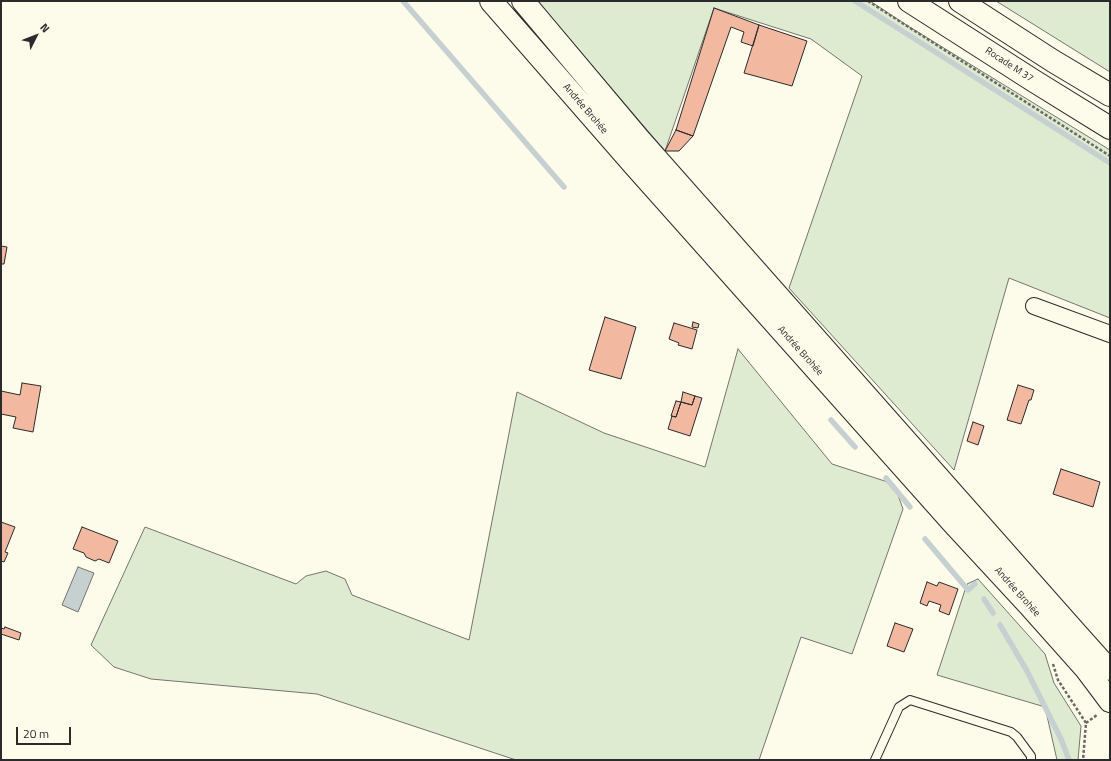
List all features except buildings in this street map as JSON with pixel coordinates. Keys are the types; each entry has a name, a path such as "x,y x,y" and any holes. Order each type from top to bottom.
{"main road":[{"name":"Andrée Brohée","path":"491,1 635,166 953,523 1029,604 1086,669 1106,706"},
{"name":"Andrée Brohée","path":"523,1 639,139 1100,661 1110,669"},
{"name":"Rocade M 37","path":"910,1 1110,128"},
{"path":"960,1 1110,95"}],"street":[{"path":"1034,306 1110,334"}],"lane":[{"path":"875,760 899,707 910,700 1011,732 1017,737 1031,756 1032,760"}],"path":[{"path":"868,1 1110,156"},
{"path":"1052,659 1058,680 1086,723 1083,760"},
{"path":"1086,723 1106,706"}],"green space":[{"path":"537,1 870,1 1110,150 1110,318 1009,278 954,470 789,288 862,76 811,39 714,8 665,151"},
{"path":"996,1 1110,1 1110,72"},
{"path":"738,349 832,464 894,484 903,509 852,654 801,637 759,760 516,760 317,694 151,679 114,667 91,645 145,527 296,584 306,576 326,571 345,579 352,595 469,640 517,392 604,433 705,467"},
{"path":"978,579 1045,654 1054,683 1081,726 1078,760 1057,760 1045,707 937,675 967,584"}],"shaded area":[{"path":"78,567 94,573 78,612 62,605"}],"waterway":[{"path":"403,1 564,187"},
{"path":"855,1 1110,163"},
{"path":"831,420 855,447"},
{"path":"886,478 910,507"},
{"path":"925,539 968,590 975,584"},
{"path":"984,599 993,613"},
{"path":"1000,625 1027,671 1061,739 1069,760"}]}
